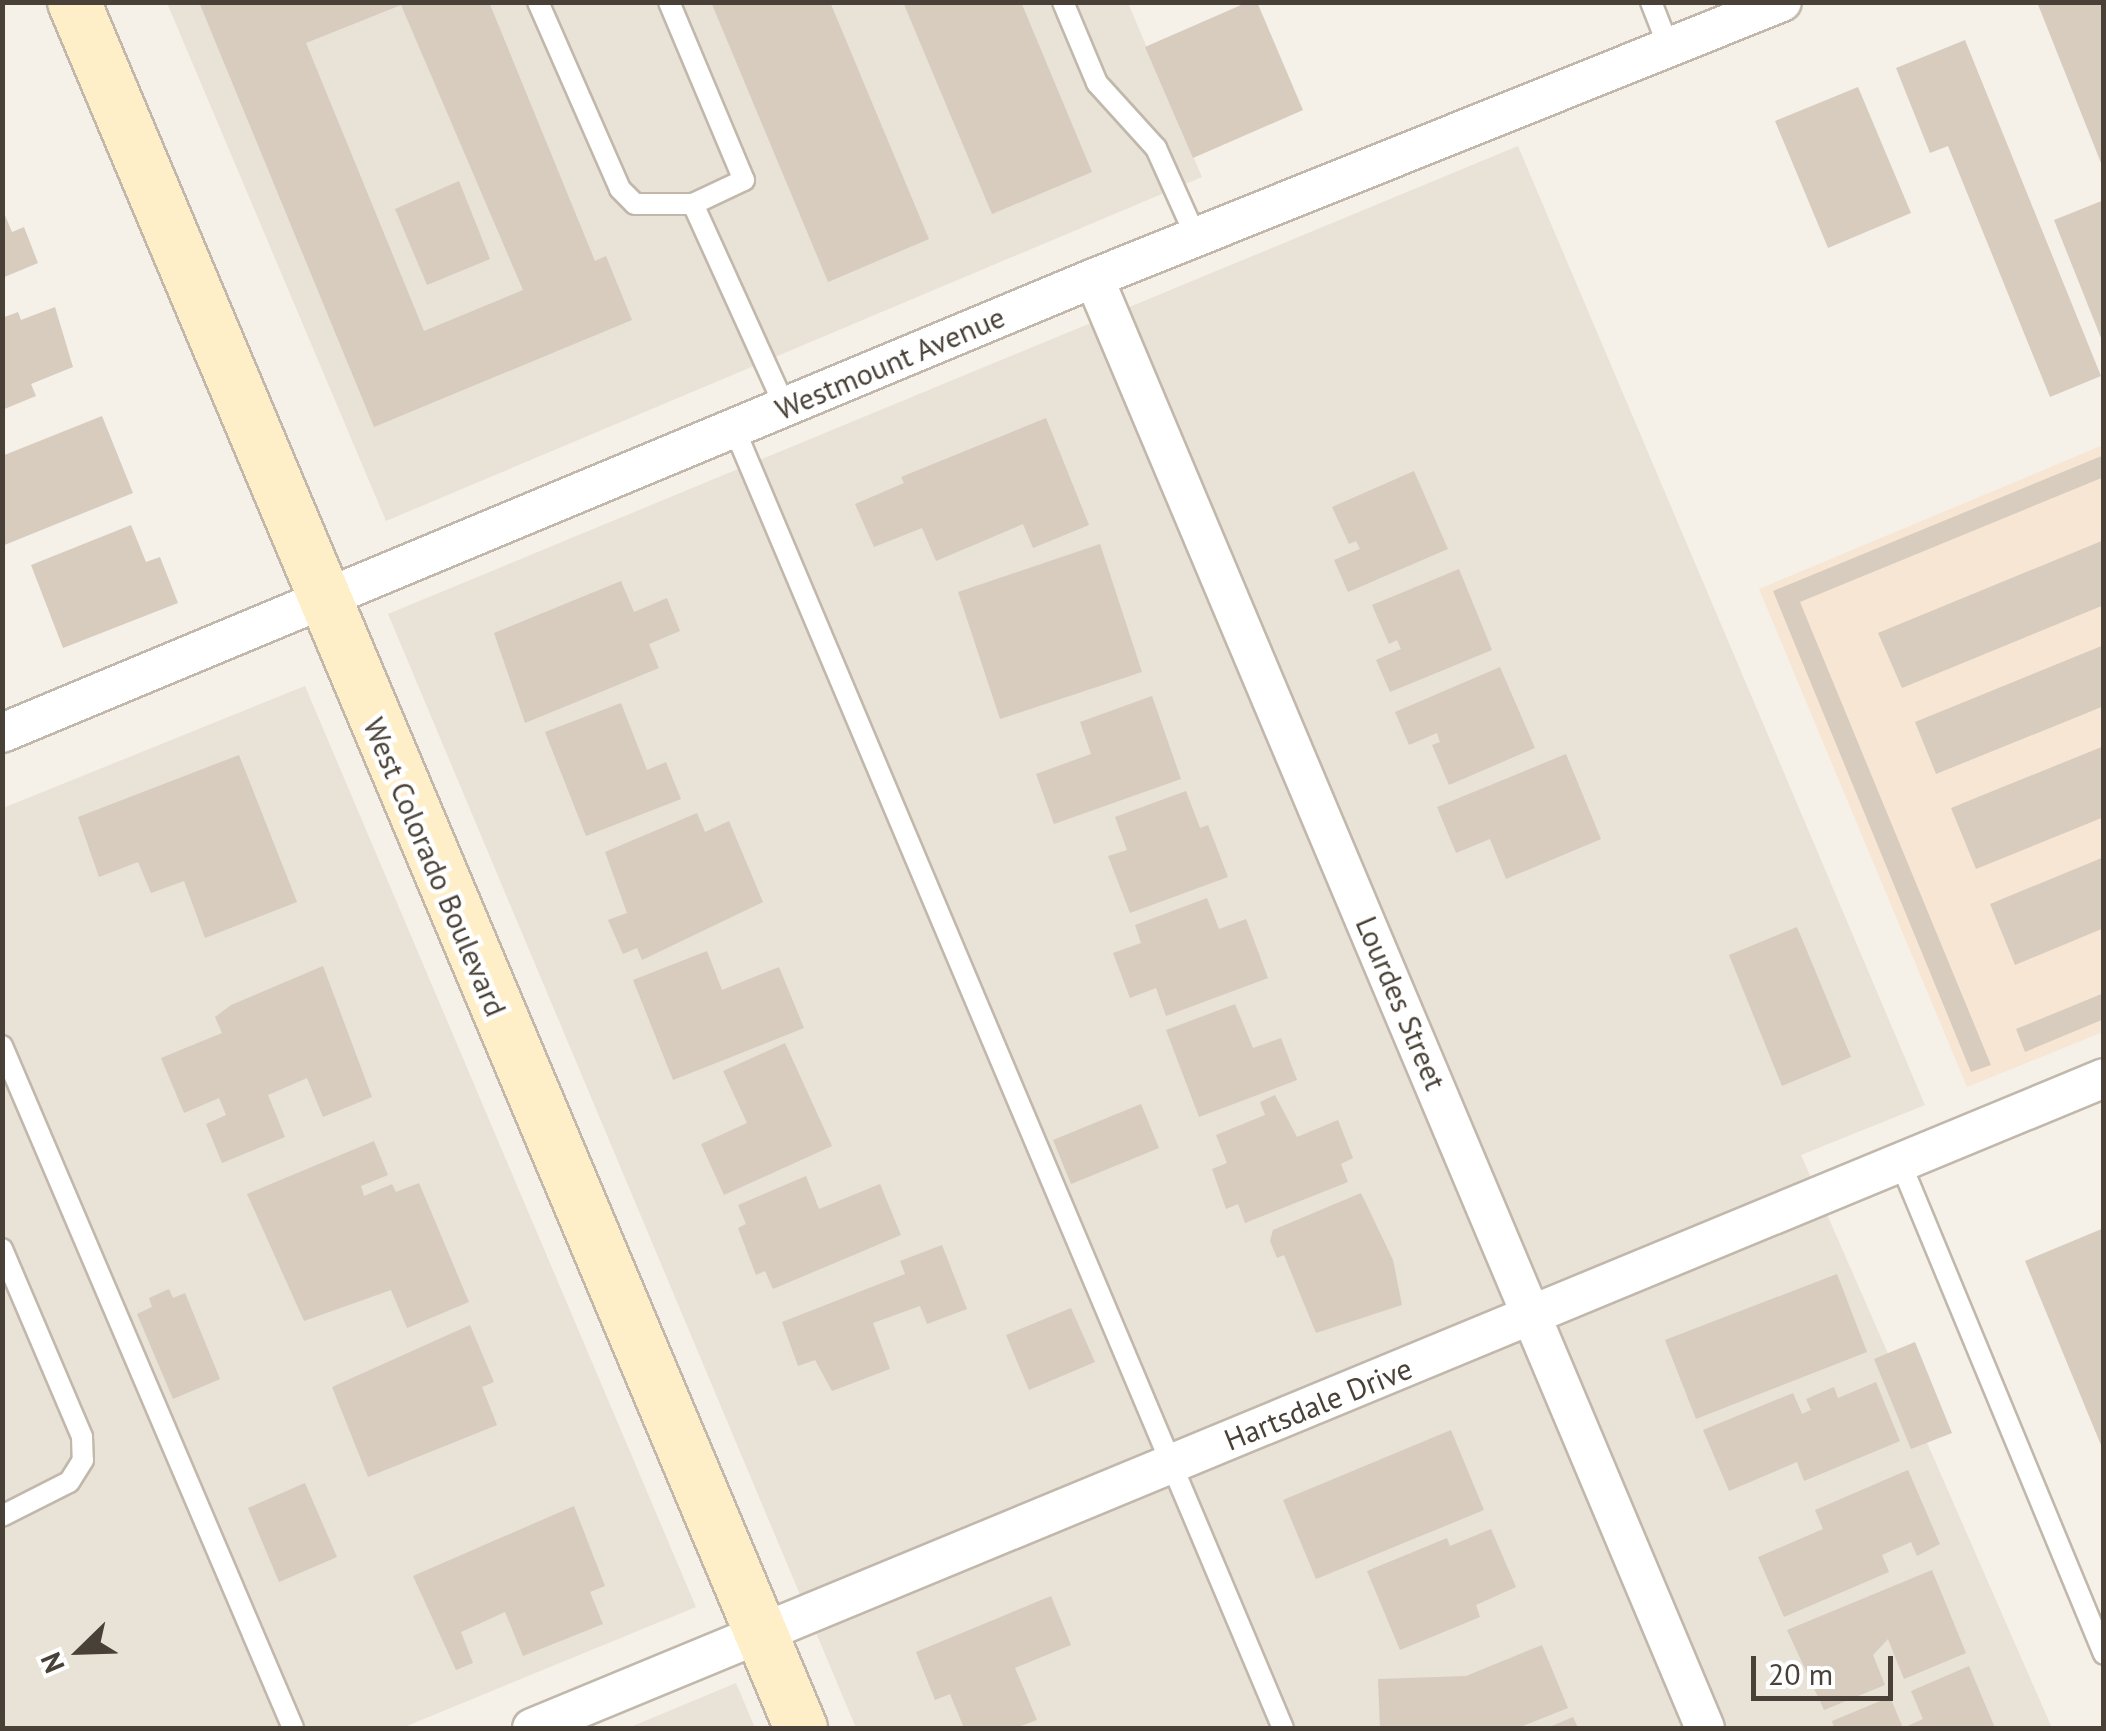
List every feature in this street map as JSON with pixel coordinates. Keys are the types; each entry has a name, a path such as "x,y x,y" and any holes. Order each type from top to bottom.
{"street":[{"name":"West Colorado Boulevard","path":"74,2 322,602 801,1728"},
{"name":"Westmount Avenue","path":"2,734 1094,278 1782,2"},
{"name":"Lourdes Street","path":"1094,278 1705,1728"},
{"name":"Hartsdale Drive","path":"532,1728 2104,1078"}],"lane":[{"path":"538,2 620,189 635,204 693,204 744,180 669,2"},
{"path":"1062,2 1097,82 1156,148 1196,237"},
{"path":"1650,2 1669,48"},
{"path":"693,204 785,407"},
{"path":"734,428 1284,1728"},
{"path":"2,1046 293,1728"},
{"path":"1901,1164 2104,1654"},
{"path":"2,1249 82,1436 82,1460 69,1482 2,1516"}],"shaded area":[{"path":"167,3 1128,3 1202,177 386,521"},
{"path":"1518,146 1925,1105 1801,1155 2052,1728 856,1728 388,614"},
{"path":"2103,445 2103,1032 1967,1087 1759,589"},
{"path":"305,686 696,1607 402,1728 3,1728 3,808"},
{"path":"736,1683 755,1728 628,1728"}],"building":[{"path":"199,2 489,2 595,261 606,256 632,320 374,427","holes":["401,5 523,290 424,331 306,43"]},
{"path":"711,2 830,2 929,239 828,282"},
{"path":"903,2 1021,2 1092,172 992,214"},
{"path":"1248,2 1257,2 1303,110 1193,158 1145,47"},
{"path":"2037,2 2104,2 2104,168 2103,168"},
{"path":"1965,40 2101,376 2050,397 1948,146 1930,153 1896,68"},
{"path":"1858,87 1911,213 1828,248 1775,121"},
{"path":"459,181 490,259 427,285 395,209"},
{"path":"2104,200 2104,343 2103,343 2054,220"},
{"path":"2,208 12,232 24,227 38,263 2,278"},
{"path":"55,307 73,367 31,384 36,396 2,410 2,318 18,312 21,320"},
{"path":"102,416 133,493 2,546 2,456"},
{"path":"1046,418 1089,525 1033,548 1023,524 936,561 922,528 874,547 855,504 904,483 901,477"},
{"path":"2104,455 2104,477 1800,602 1991,1065 1971,1072 1773,591"},
{"path":"1414,471 1448,549 1348,592 1334,560 1360,549 1356,541 1349,544 1332,507"},
{"path":"131,525 146,562 160,557 178,603 63,648 31,565"},
{"path":"2104,540 2104,605 1902,688 1878,633"},
{"path":"1100,544 1142,672 1000,719 958,592"},
{"path":"1459,569 1492,650 1390,692 1376,660 1401,649 1397,640 1389,644 1372,605"},
{"path":"621,581 634,612 667,598 680,631 649,644 659,668 525,723 494,633"},
{"path":"2104,645 2104,706 1936,774 1915,722"},
{"path":"1500,667 1535,748 1449,785 1432,745 1440,742 1437,733 1409,745 1395,712"},
{"path":"1152,696 1181,779 1054,824 1036,774 1091,754 1080,722"},
{"path":"621,703 647,770 666,762 681,799 586,836 545,732"},
{"path":"2104,746 2104,817 1976,869 1951,808"},
{"path":"1566,754 1601,839 1506,879 1490,839 1456,853 1437,807"},
{"path":"239,755 297,902 205,938 184,881 151,893 138,862 99,877 78,817"},
{"path":"1186,791 1200,828 1208,825 1228,877 1130,913 1108,856 1127,850 1115,817"},
{"path":"697,813 705,832 729,821 763,902 642,960 637,948 623,954 608,920 627,913 605,852"},
{"path":"2104,857 2104,928 2015,965 1990,904"},
{"path":"1207,898 1219,929 1246,919 1268,978 1166,1016 1156,988 1130,998 1113,953 1141,943 1135,925"},
{"path":"1797,927 1851,1057 1782,1086 1729,955"},
{"path":"707,951 722,990 779,967 804,1028 673,1080 633,980"},
{"path":"323,966 372,1097 323,1117 307,1078 268,1095 285,1137 222,1163 206,1124 226,1115 219,1098 184,1113 161,1058 222,1033 215,1017 231,1005"},
{"path":"2104,993 2104,1019 2025,1052 2016,1029"},
{"path":"1235,1004 1253,1048 1281,1038 1297,1080 1199,1117 1166,1030"},
{"path":"785,1043 832,1146 724,1195 701,1144 747,1123 723,1071"},
{"path":"1275,1095 1297,1137 1338,1120 1353,1158 1341,1164 1348,1182 1245,1223 1238,1204 1226,1209 1212,1169 1227,1163 1216,1135 1265,1115 1260,1102"},
{"path":"1141,1104 1159,1148 1071,1184 1053,1140"},
{"path":"374,1141 388,1175 361,1186 364,1196 392,1184 396,1192 419,1183 469,1302 407,1328 391,1290 304,1321 247,1194"},
{"path":"806,1176 819,1209 880,1184 901,1235 773,1289 765,1271 756,1275 738,1228 746,1224 738,1205"},
{"path":"1361,1193 1393,1260 1402,1305 1316,1333 1284,1255 1277,1258 1270,1241 1273,1230"},
{"path":"2104,1228 2104,1450 2103,1450 2025,1261"},
{"path":"942,1245 967,1309 927,1324 920,1306 873,1323 890,1369 832,1391 815,1360 798,1366 782,1322 905,1274 900,1261"},
{"path":"1837,1274 1867,1352 1696,1419 1665,1340"},
{"path":"169,1289 173,1298 185,1293 220,1379 173,1399 137,1314 152,1307 149,1298"},
{"path":"1071,1308 1095,1362 1029,1390 1006,1335"},
{"path":"470,1325 494,1382 482,1387 497,1425 368,1477 332,1387"},
{"path":"1915,1342 1952,1433 1911,1449 1874,1359"},
{"path":"1876,1382 1900,1441 1804,1481 1797,1462 1729,1491 1703,1430 1793,1393 1802,1414 1811,1410 1806,1399 1834,1387 1838,1398"},
{"path":"1451,1430 1484,1510 1316,1579 1283,1500"},
{"path":"1908,1470 1940,1544 1917,1556 1911,1542 1882,1555 1889,1572 1784,1617 1758,1557 1823,1529 1815,1510"},
{"path":"305,1483 337,1557 279,1582 248,1508"},
{"path":"574,1506 605,1586 590,1592 603,1624 523,1656 505,1612 461,1632 473,1663 456,1670 413,1576"},
{"path":"1491,1529 1516,1587 1476,1605 1480,1617 1400,1650 1367,1571 1447,1538 1450,1546"},
{"path":"1932,1570 1966,1653 1904,1679 1888,1639 1873,1655 1885,1685 1824,1710 1787,1630"},
{"path":"1051,1596 1071,1645 1015,1668 1037,1720 1015,1728 964,1728 950,1694 935,1700 916,1652"},
{"path":"1542,1645 1568,1708 1518,1728 1380,1728 1378,1679 1466,1676"},
{"path":"1969,1666 1995,1728 1903,1728 1923,1719 1911,1691"},
{"path":"1890,1697 1903,1728 1834,1728 1832,1721"},
{"path":"1573,1717 1578,1728 1547,1728"}]}
